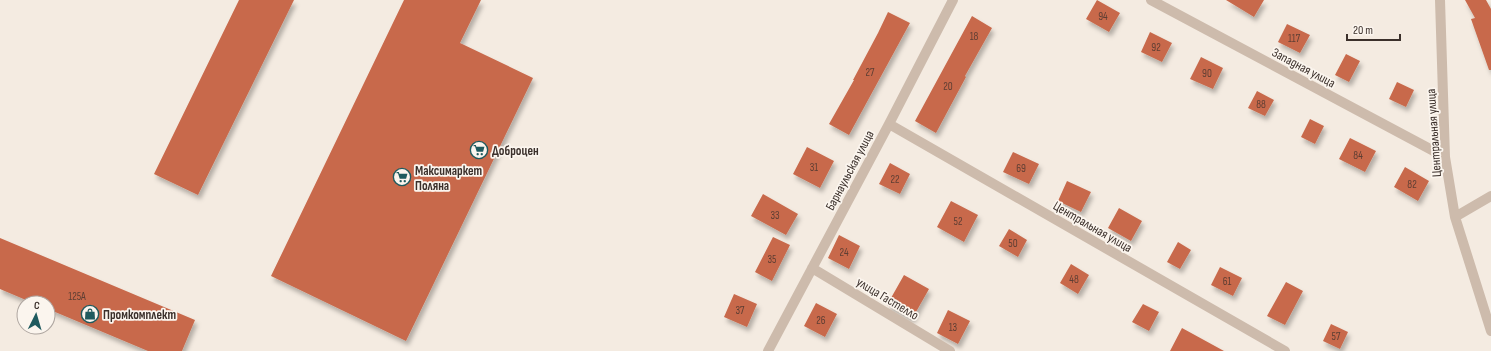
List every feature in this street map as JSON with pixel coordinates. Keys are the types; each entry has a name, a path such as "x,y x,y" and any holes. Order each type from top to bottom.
{"street":[{"name":"Барнаульская улица","path":"768,351 953,0"},
{"name":"Западная улица","path":"1151,0 1445,157"},
{"name":"Центральная улица","path":"1440,0 1445,157 1455,217 1491,330"},
{"name":"Центральная улица","path":"888,124 1285,351"},
{"path":"1455,217 1491,196"},
{"name":"улица Гастелло","path":"812,268 950,351"}],"building":[{"path":"239,0 294,0 198,195 154,174"},
{"name":"Максимаркет Поляна","path":"404,0 481,0 460,43 533,78 406,341 271,276"},
{"path":"1097,0 1120,13 1109,32 1086,19"},
{"path":"1226,0 1264,0 1254,17"},
{"path":"1465,0 1486,0 1491,9 1491,70 1489,70 1471,19 1475,18"},
{"path":"888,12 910,23 849,135 829,124 854,80"},
{"path":"972,16 992,28 965,76 966,77 936,133 915,121"},
{"path":"1287,24 1310,35 1300,53 1278,42"},
{"path":"1150,32 1172,43 1162,62 1141,52"},
{"path":"1346,54 1360,61 1349,82 1335,75"},
{"path":"1201,57 1223,68 1213,89 1190,79"},
{"path":"1397,82 1414,90 1406,107 1389,99"},
{"path":"1257,91 1274,100 1265,116 1248,108"},
{"path":"1310,119 1324,126 1315,144 1301,137"},
{"path":"1350,138 1376,151 1365,172 1339,159"},
{"path":"807,147 834,161 820,188 793,174"},
{"path":"1013,152 1039,164 1029,184 1003,172"},
{"path":"890,163 910,174 900,194 879,184"},
{"path":"1405,167 1429,181 1418,201 1394,187"},
{"path":"1067,181 1091,192 1081,212 1058,201"},
{"path":"763,194 798,214 786,235 751,216"},
{"path":"951,201 978,215 964,242 937,227"},
{"path":"1119,208 1142,221 1131,241 1108,228"},
{"path":"1009,229 1027,240 1018,257 999,246"},
{"path":"839,235 860,246 849,269 828,258"},
{"path":"773,237 790,245 772,281 755,272"},
{"path":"0,238 195,320 182,351 148,351 56,312 56,295 16,296 0,289"},
{"path":"1178,242 1191,250 1180,269 1167,262"},
{"path":"1071,264 1089,275 1078,294 1060,283"},
{"path":"1220,267 1242,278 1233,296 1211,285"},
{"path":"904,275 929,289 912,319 887,305"},
{"path":"1286,282 1303,291 1285,325 1267,316"},
{"path":"734,294 757,304 747,327 724,317"},
{"path":"816,303 837,314 825,337 804,326"},
{"path":"1143,304 1159,312 1149,331 1132,322"},
{"path":"948,310 970,321 958,344 937,333"},
{"path":"1331,324 1348,332 1340,349 1323,341"},
{"path":"1182,328 1224,351 1170,351"}],"place":[{"name":"Доброцен","path":"479,150"},
{"name":"Максимаркет Поляна","path":"402,177"},
{"name":"Промкомплект","path":"90,314"}]}
